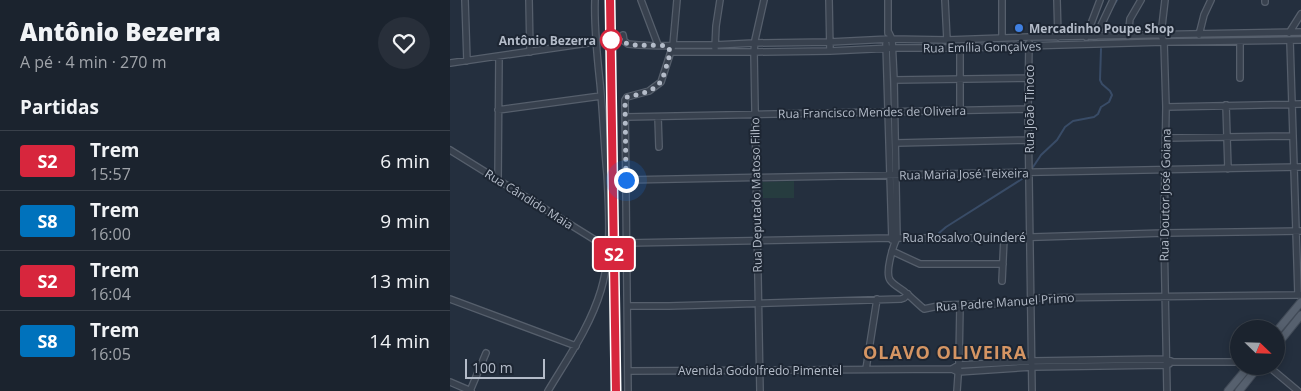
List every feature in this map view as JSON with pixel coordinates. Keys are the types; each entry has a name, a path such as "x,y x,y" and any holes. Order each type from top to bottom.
{"main road":[{"path":"1285,321 1301,302"},
{"path":"1285,335 1301,315"},
{"path":"1228,391 1241,375"},
{"path":"1240,391 1252,375"}],"street":[{"path":"464,0 467,60"},
{"path":"529,0 530,52"},
{"path":"548,391 576,346 597,302 608,248 609,201 595,42 595,0"},
{"path":"641,0 658,45"},
{"path":"628,391 626,98 649,91 662,78 671,52 670,46 677,0"},
{"path":"715,52 720,0"},
{"name":"Rua Deputado Matoso Filho","path":"760,391 754,43 764,0"},
{"path":"829,0 830,51"},
{"path":"888,0 888,39 894,80 891,112 896,143 893,174"},
{"path":"945,0 946,40"},
{"path":"1002,0 1002,38"},
{"path":"1057,0 1058,37"},
{"path":"1086,37 1100,0"},
{"path":"1096,36 1113,0"},
{"path":"1128,36 1130,19 1141,0"},
{"name":"Rua Doutor José Goiana","path":"1165,0 1161,35 1164,42 1166,107 1164,233 1166,391"},
{"path":"1199,35 1204,15 1211,0"},
{"path":"1290,33 1301,14"},
{"name":"Rua Emília Gonçalves","path":"623,35 624,41 628,44 670,46 888,39 969,40 1029,37 1301,32"},
{"path":"1254,33 1254,42"},
{"name":"Rua João Tinoco","path":"1029,37 1028,109 1032,391"},
{"path":"969,40 969,48"},
{"name":"Rua Emília Gonçalves","path":"671,52 830,51 889,48 969,48 1301,40"},
{"path":"1290,41 1293,136 1298,167 1300,294"},
{"path":"450,63 595,42"},
{"path":"797,42 797,51"},
{"path":"1240,42 1240,78"},
{"path":"889,48 893,248 920,264 1003,264"},
{"path":"960,48 960,111"},
{"path":"498,180 499,56"},
{"path":"894,80 1029,78"},
{"path":"498,110 601,96"},
{"path":"1166,107 1301,104"},
{"path":"1226,105 1228,168"},
{"name":"Rua Francisco Mendes de Oliveira","path":"626,117 1028,109"},
{"path":"658,117 659,147"},
{"path":"1166,138 1293,136"},
{"path":"896,143 1029,140"},
{"name":"Rua Cândido Maia","path":"450,150 608,248"},
{"name":"Rua Maria José Teixeira","path":"626,180 1298,167"},
{"name":"Rua Rosalvo Quinderé","path":"626,243 1004,238 1299,231"},
{"path":"1002,281 1004,238"},
{"name":"Rua Padre Manuel Primo","path":"893,248 889,278 924,309 938,306 1023,303 1039,298 1300,294"},
{"path":"628,306 901,299 908,294"},
{"path":"450,299 576,346"},
{"path":"866,369 877,299"},
{"path":"957,391 960,305"},
{"path":"450,382 471,391 486,353"},
{"path":"1166,362 1230,362"},
{"name":"Avenida Godolfredo Pimentel","path":"628,371 957,369 1032,364 1166,362"},
{"path":"1279,375 1298,391"}],"green space":[{"path":"794,181 794,198 763,198 762,182"}],"waterway":[{"path":"1112,8 1117,0"},
{"path":"1102,30 1105,23"},
{"path":"1033,167 1041,155 1057,140 1065,127 1073,121 1094,117 1098,114 1101,107 1109,102 1112,95 1100,80 1101,49"},
{"path":"939,233 1022,179"}],"railway":[{"path":"610,0 616,391"}],"train":[{"name":"S2","path":"610,0 616,391"}],"place":[{"name":"Mercadinho Poupe Shop","path":"1019,28"},
{"name":"Antônio Bezerra","path":"611,40"}],"district":[{"name":"OLAVO OLIVEIRA","path":"945,352"}],"route":[{"path":"611,40 624,39 626,43 631,45 667,46 671,52 661,82 649,91 627,97 625,100 626,180"}]}
